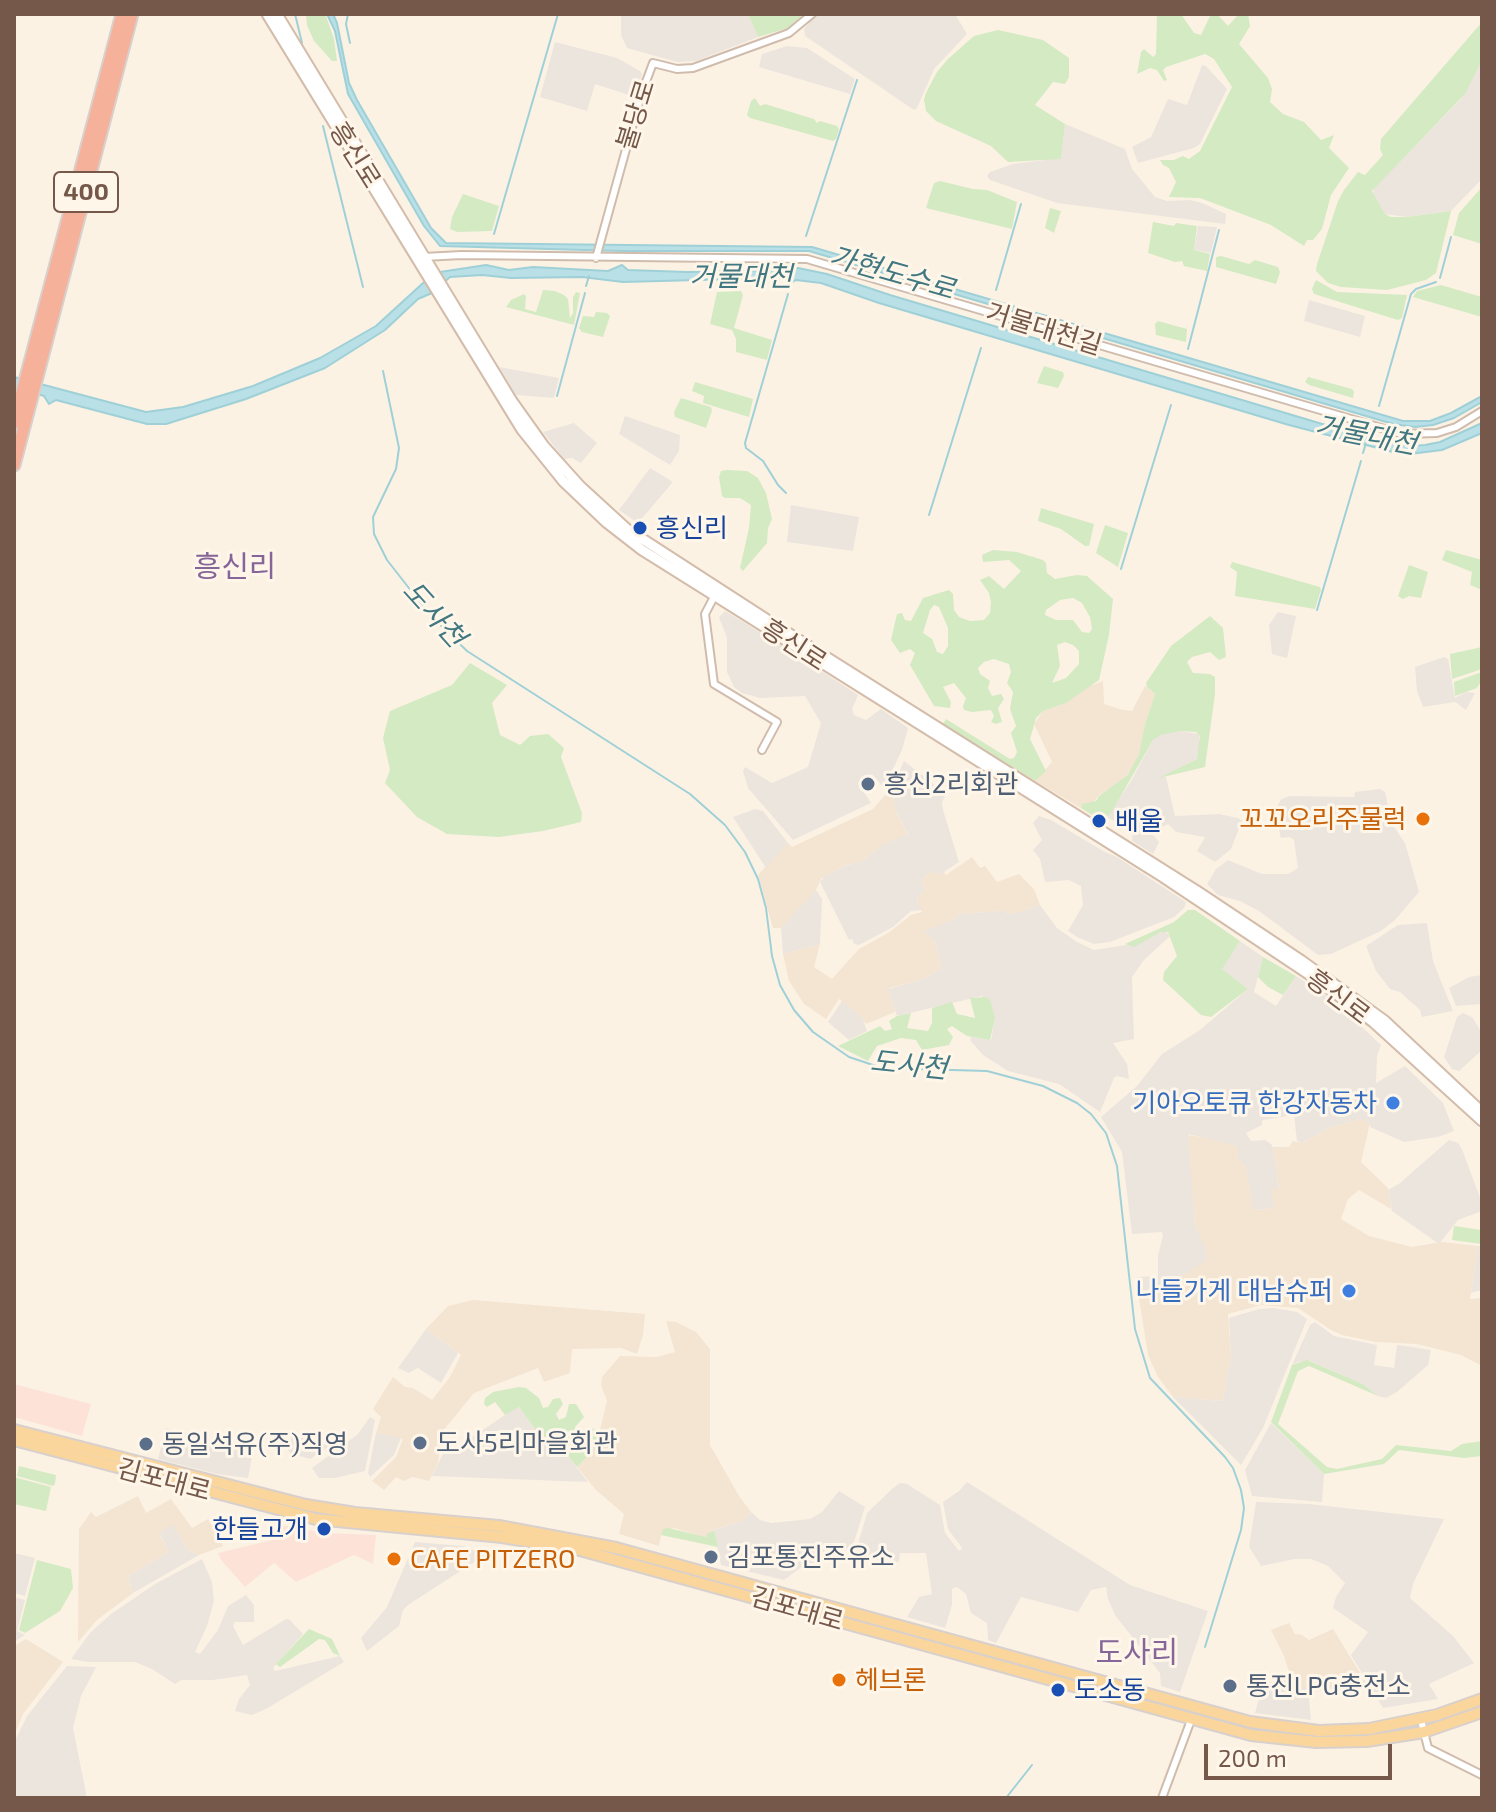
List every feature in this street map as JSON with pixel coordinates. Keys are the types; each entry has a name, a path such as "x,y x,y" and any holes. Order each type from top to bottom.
{"highway":[{"name":"400","path":"14,465 23,410 122,14"},
{"name":"400","path":"34,367 132,14"},
{"name":"400","path":"14,423 23,410"}],"main road":[{"name":"흥신로","path":"267,14 421,258"},
{"name":"흥신로","path":"277,14 428,270 530,428 580,486 627,529 898,704 1185,883 1290,953 1376,1014 1482,1112"},
{"name":"흥신로","path":"443,293 522,430 563,481 629,541 1163,877 1319,981 1373,1022 1482,1121"},
{"name":"김포대로","path":"14,1430 306,1505 355,1513 499,1526 616,1548 1250,1722 1343,1731 1421,1720 1482,1699"},
{"name":"김포대로","path":"14,1440 316,1519 502,1537 576,1549 1251,1735 1316,1742 1367,1741 1424,1732 1482,1712"}],"street":[{"name":"불당로","path":"596,258 641,95 653,63 677,69 693,68 789,33 812,14"},
{"path":"421,258 461,255 596,258"},
{"name":"거물대천길","path":"596,258 807,259 1402,434 1437,433 1456,427 1482,411"},
{"path":"715,595 705,614 714,684 777,722 762,750"},
{"path":"1162,1798 1191,1720"},
{"path":"1421,1720 1428,1748 1482,1775"}],"shaded area":[{"path":"621,14 748,14 758,37 696,61 677,62 627,48 621,35"},
{"path":"816,14 955,14 967,34 934,69 914,110 805,36 804,29"},
{"path":"555,42 617,58 640,71 642,74 635,97 595,84 587,111 540,97"},
{"path":"787,46 807,48 855,79 850,94 759,67 762,54"},
{"path":"1482,60 1482,179 1451,211 1407,217 1385,214 1373,195 1374,188 1461,99"},
{"path":"1202,65 1227,89 1200,144 1138,163 1132,147 1151,137 1168,99 1187,105"},
{"path":"1065,124 1125,149 1132,169 1155,197 1167,201 1202,203 1226,214 1225,224 1057,203 990,180 987,176 1013,164 1061,158"},
{"path":"1198,226 1217,227 1211,253 1194,250"},
{"path":"1309,300 1365,316 1360,337 1304,321"},
{"path":"499,367 559,378 554,398 516,395"},
{"path":"625,416 680,435 679,451 670,465 619,434"},
{"path":"574,423 597,443 581,463 572,458 564,459 543,432"},
{"path":"650,468 673,482 638,523 619,510"},
{"path":"791,505 859,517 853,551 787,542"},
{"path":"725,611 858,695 852,709 854,715 866,720 881,709 908,728 902,750 884,788 872,774 858,783 871,803 793,840 748,788 743,771 745,767 772,783 808,767 821,723 805,696 760,698 742,693 734,687 727,672 727,638 719,617"},
{"path":"1278,612 1296,616 1287,658 1272,654 1269,625"},
{"path":"1444,657 1448,659 1455,698 1466,692 1475,693 1466,710 1455,702 1423,707 1417,691 1415,667"},
{"path":"1103,681 1104,704 1123,710 1132,711 1145,686 1155,694 1133,769 1093,803 1082,804 1081,808 1035,781 1052,762 1034,724 1043,711 1066,703 1085,688"},
{"path":"1180,731 1199,734 1200,742 1197,759 1162,777 1166,777 1175,816 1219,814 1242,821 1231,849 1215,862 1197,851 1205,837 1176,832 1168,824 1151,832 1159,842 1153,854 1132,841 1133,832 1107,817 1153,740 1161,734"},
{"path":"904,761 946,794 942,802 943,810 959,862 939,875 931,871 921,880 925,889 918,896 917,903 922,910 911,911 893,927 859,945 854,944 852,939 849,940 820,882 825,876 861,862 884,844 908,834 895,809 892,787"},
{"path":"892,787 895,809 908,835 884,844 861,862 846,865 821,879 816,890 793,916 781,928 773,928 758,875 788,843 792,847 873,809"},
{"path":"1380,789 1385,792 1392,824 1405,843 1419,892 1381,931 1331,954 1318,955 1259,911 1240,901 1218,895 1207,884 1216,869 1228,860 1262,874 1288,874 1298,868 1294,840 1281,838 1280,835 1276,810 1281,799 1290,796 1354,797 1355,792"},
{"path":"755,809 763,811 788,843 766,868 733,817"},
{"path":"1039,816 1117,857 1186,902 1184,908 1174,917 1110,942 1094,944 1077,937 1068,931 1083,905 1081,886 1069,880 1045,882 1040,859 1033,850 1042,840 1033,823"},
{"path":"972,857 980,868 985,866 997,882 1019,874 1034,889 1040,905 1014,914 999,911 960,914 925,931 935,941 942,968 924,979 889,988 895,1012 866,1024 839,999 826,1019 804,1004 789,981 783,954 820,944 814,967 832,979 859,949 888,933 911,915 922,912 917,903 918,896 925,889 921,880 931,871 946,875"},
{"path":"816,890 822,899 820,944 783,954 781,928"},
{"path":"1040,905 1057,928 1094,950 1126,945 1165,931 1170,936 1144,960 1132,977 1134,1039 1113,1043 1127,1064 1129,1079 1114,1078 1100,1112 1059,1084 1008,1071 983,1055 970,1040 971,1037 991,1040 995,1019 982,996 897,1016 888,989 924,979 942,968 935,941 924,931 951,921 960,914 999,911 1014,914"},
{"path":"1427,923 1433,961 1453,1011 1422,1017 1420,1010 1400,992 1390,989 1376,971 1366,946 1398,925"},
{"path":"1240,941 1263,957 1254,992 1276,1006 1296,976 1333,1000 1381,1045 1377,1056 1376,1083 1405,1066 1443,1103 1454,1131 1438,1137 1404,1142 1359,1119 1329,1128 1302,1143 1297,1141 1294,1115 1262,1120 1262,1125 1246,1133 1251,1141 1265,1140 1272,1145 1279,1188 1271,1189 1274,1208 1254,1210 1246,1167 1238,1159 1238,1146 1188,1134 1195,1226 1205,1247 1207,1260 1167,1285 1138,1292 1136,1277 1158,1276 1158,1256 1163,1235 1162,1232 1132,1234 1122,1152 1101,1117 1137,1086 1162,1054 1200,1030 1248,989 1221,969"},
{"path":"1482,975 1482,1004 1456,1006 1449,988 1469,977"},
{"path":"842,1001 862,1017 867,1031 849,1040 828,1022"},
{"path":"1463,1013 1472,1017 1482,1033 1482,1050 1459,1071 1452,1069 1444,1057 1457,1017"},
{"path":"1359,1119 1370,1123 1361,1162 1388,1188 1391,1209 1359,1190 1348,1199 1341,1219 1369,1236 1412,1247 1442,1242 1478,1246 1470,1299 1482,1298 1482,1366 1461,1355 1417,1344 1376,1342 1342,1335 1298,1308 1261,1305 1228,1314 1231,1356 1223,1401 1173,1397 1158,1377 1148,1355 1138,1292 1167,1285 1206,1260 1205,1248 1195,1226 1187,1135 1238,1146 1238,1159 1246,1167 1255,1210 1273,1208 1271,1189 1279,1187 1272,1147 1289,1147 1293,1141 1302,1143 1329,1128"},
{"path":"1449,1140 1458,1143 1462,1149 1482,1203 1482,1211 1458,1220 1439,1244 1392,1211 1388,1190"},
{"path":"1478,1246 1482,1246 1482,1290 1471,1293"},
{"path":"473,1300 645,1314 643,1335 637,1354 621,1348 572,1349 570,1373 544,1382 538,1368 474,1393 442,1432 438,1463 429,1481 412,1477 404,1481 396,1477 384,1490 372,1481 396,1457 403,1439 376,1433 381,1417 373,1409 393,1377 405,1387 413,1388 432,1400 450,1377 461,1355 426,1329 448,1306"},
{"path":"1274,1308 1297,1312 1307,1319 1263,1428 1241,1465 1173,1397 1223,1401 1231,1356 1229,1318"},
{"path":"666,1321 676,1322 696,1332 710,1349 710,1445 751,1512 742,1521 710,1531 707,1538 674,1528 662,1531 659,1546 619,1534 624,1514 596,1490 577,1467 592,1452 598,1438 607,1401 601,1385 602,1377 620,1356 657,1357 675,1352"},
{"path":"1315,1322 1334,1336 1377,1345 1374,1365 1394,1368 1397,1345 1431,1350 1428,1365 1386,1398 1378,1396 1363,1384 1310,1361 1292,1365 1310,1325"},
{"path":"426,1329 458,1353 441,1383 418,1368 409,1373 398,1368"},
{"path":"14,1384 91,1404 82,1436 14,1417"},
{"path":"518,1406 538,1433 567,1455 588,1482 432,1476 450,1440 458,1447"},
{"path":"370,1417 375,1420 365,1471 335,1478 319,1478 312,1468 358,1434"},
{"path":"1271,1423 1324,1474 1322,1502 1252,1496 1245,1470"},
{"path":"166,1428 253,1451 248,1478 217,1474 158,1459"},
{"path":"376,1433 401,1438 394,1455 370,1477 368,1473"},
{"path":"292,1435 328,1447 310,1459 290,1453"},
{"path":"967,1482 1130,1585 1208,1611 1180,1692 1161,1686 1160,1673 1115,1615 1106,1587 1091,1590 1078,1612 1021,1597 996,1643 988,1640 987,1623 971,1613 966,1594 957,1587 952,1589 952,1605 945,1628 907,1617 919,1597 932,1594 926,1553 900,1553 899,1562 865,1560 858,1544 867,1513 900,1483 907,1484 940,1505 945,1533 959,1551 962,1548 948,1529 943,1502"},
{"path":"839,1491 865,1507 854,1542 841,1555 803,1566 784,1580 721,1565 714,1530 742,1521 751,1512 760,1520 771,1523 810,1519 822,1512"},
{"path":"138,1496 146,1513 171,1499 192,1528 208,1519 223,1546 199,1555 187,1550 173,1526 159,1534 169,1552 128,1576 133,1593 97,1620 78,1642 79,1529 91,1512 96,1517"},
{"path":"1256,1502 1309,1504 1444,1519 1413,1584 1410,1598 1453,1636 1474,1663 1429,1684 1438,1699 1383,1708 1351,1655 1368,1632 1333,1608 1345,1583 1328,1566 1311,1559 1261,1566 1249,1547"},
{"path":"173,1525 187,1550 199,1555 133,1593 128,1576 169,1552 159,1533"},
{"path":"282,1525 324,1533 376,1535 373,1564 354,1555 296,1582 274,1563 245,1587 218,1553 272,1540"},
{"path":"415,1542 490,1552 408,1605 403,1610 399,1626 367,1651 361,1638 387,1607"},
{"path":"14,1553 35,1558 25,1596 14,1593"},
{"path":"202,1559 212,1582 214,1601 195,1652 200,1654 218,1630 228,1606 246,1595 254,1605 254,1622 235,1622 233,1626 243,1645 286,1619 303,1634 273,1668 275,1671 340,1656 344,1662 252,1715 235,1711 239,1699 250,1685 247,1675 213,1680 181,1680 175,1684 135,1662 71,1659 90,1633 111,1614 155,1584"},
{"path":"14,1597 25,1600 17,1631 25,1635 14,1642"},
{"path":"1289,1623 1295,1634 1309,1640 1333,1629 1369,1687 1353,1689 1352,1685 1309,1693 1308,1688 1295,1690 1284,1656 1271,1630"},
{"path":"26,1639 63,1662 23,1714 14,1735 14,1646"},
{"path":"67,1666 96,1667 81,1696 73,1728 87,1798 14,1798 14,1743 27,1716"},
{"path":"1291,1676 1295,1690 1308,1687 1311,1720 1255,1713 1259,1687"}],"green space":[{"path":"306,14 326,16 337,61 332,61 314,41"},
{"path":"748,14 804,14 788,28 758,37"},
{"path":"1157,14 1181,14 1194,33 1201,35 1211,14 1217,14 1228,26 1237,16 1235,14 1248,14 1250,26 1239,44 1268,78 1272,89 1270,102 1283,114 1304,122 1321,140 1334,135 1329,148 1349,168 1331,195 1322,229 1304,246 1271,225 1200,198 1169,197 1176,182 1169,168 1160,160 1183,156 1189,159 1200,151 1232,87 1214,59 1205,54 1166,67 1163,70 1167,80 1164,81 1157,70 1150,68 1137,74 1141,52 1144,49 1153,57 1156,54"},
{"path":"1482,22 1482,60 1465,94 1372,191 1385,214 1391,217 1451,211 1436,273 1426,280 1387,290 1341,287 1328,283 1316,271 1317,264 1344,190 1358,172 1365,175 1383,155 1381,139"},
{"path":"998,30 1043,40 1069,58 1069,77 1065,84 1053,82 1035,105 1065,124 1061,159 1008,162 991,146 936,121 926,111 926,93 948,59 974,36"},
{"path":"755,98 760,106 765,104 814,119 817,123 820,121 837,126 836,139 833,141 750,118 747,115"},
{"path":"940,181 987,190 1017,202 1012,229 926,208 934,183"},
{"path":"1482,187 1482,244 1453,235 1459,213"},
{"path":"463,194 499,206 492,231 457,232 450,229"},
{"path":"1050,208 1061,211 1054,233 1045,228"},
{"path":"1153,222 1197,226 1194,250 1210,254 1207,271 1148,253"},
{"path":"1216,257 1249,264 1255,260 1278,267 1280,272 1276,284 1216,267"},
{"path":"1316,280 1337,292 1407,295 1402,318 1398,320 1314,294 1312,289"},
{"path":"1441,285 1482,297 1482,317 1413,297 1417,291"},
{"path":"543,290 555,291 568,299 570,318 573,297 576,292 580,293 574,325 506,307 511,300 524,294 525,309 536,312"},
{"path":"741,291 743,295 734,328 772,340 767,360 736,352 732,330 710,324 717,292"},
{"path":"596,312 610,316 603,337 582,332 579,328 583,316 594,317"},
{"path":"1158,321 1187,329 1186,342 1156,335 1155,324"},
{"path":"1044,366 1063,372 1058,388 1037,383"},
{"path":"1308,377 1352,389 1353,398 1309,385 1305,382"},
{"path":"695,382 753,399 749,417 703,403 704,396 692,391"},
{"path":"681,398 711,407 706,428 675,417 674,412"},
{"path":"721,471 747,471 758,478 766,493 772,519 767,543 743,571 740,568 751,505 740,498 722,496 719,477"},
{"path":"1041,508 1094,524 1089,546 1061,529 1038,521"},
{"path":"1105,525 1128,533 1118,567 1096,553"},
{"path":"993,550 1017,552 1043,560 1047,573 1055,579 1087,576 1113,599 1099,680 1066,703 1043,711 1036,718 1030,739 1046,771 1035,781 943,724 946,719 1010,759 1014,758 1017,752 1011,733 1016,726 1010,709 1013,692 1007,683 1011,672 1009,664 994,659 978,668 980,674 990,681 988,688 992,696 1001,694 1004,699 998,708 1002,722 996,724 991,722 994,716 991,710 964,710 966,698 954,683 943,687 951,702 950,708 934,706 910,665 915,653 910,649 900,653 891,640 897,614 902,613 905,620 911,621 923,598 949,590 959,617 970,621 984,620 990,613 991,602 980,580 989,576 1004,589 1021,571 1009,560 983,562 982,555","holes":["1073,598 1082,603 1090,617 1092,629 1089,633 1082,632 1073,620 1056,620 1045,615 1046,610 1060,600","934,605 939,607 948,628 948,646 943,654 937,652 932,639 923,633","1065,642 1073,645 1079,651 1079,664 1066,678 1052,683 1060,666 1057,645"]},
{"path":"1446,550 1482,560 1482,590 1470,585 1472,572 1442,560"},
{"path":"1232,562 1320,587 1315,609 1235,596 1237,572 1230,567"},
{"path":"1409,565 1428,572 1421,598 1409,596 1403,599 1398,596"},
{"path":"1210,616 1223,628 1226,657 1219,660 1210,652 1192,657 1187,662 1193,673 1215,677 1205,767 1159,778 1197,759 1200,736 1196,732 1180,731 1161,735 1153,740 1111,813 1101,821 1081,808 1082,804 1096,801 1128,775 1139,754 1155,694 1146,683 1171,646"},
{"path":"1482,647 1482,669 1452,679 1450,654"},
{"path":"470,663 507,685 492,703 500,735 520,745 530,736 548,734 564,748 561,757 582,813 581,822 499,837 447,834 417,817 385,783 390,770 383,738 390,711 452,685"},
{"path":"1482,672 1477,688 1455,696 1454,682"},
{"path":"1188,910 1195,910 1240,941 1222,969 1248,989 1211,1017 1201,1015 1163,980 1164,972 1177,956 1168,932 1161,932 1134,947 1125,944 1174,922"},
{"path":"1263,957 1296,976 1283,995 1258,977"},
{"path":"987,997 995,1019 990,1040 967,1036 952,1026 947,1029 953,1037 949,1045 922,1050 916,1040 901,1038 877,1046 868,1061 838,1046 880,1026 885,1031 892,1029 889,1021 911,1013 907,1028 928,1031 932,1023 932,1008 952,1002 957,1014 975,1018 970,998"},
{"path":"1454,1226 1482,1230 1482,1244 1452,1240"},
{"path":"1307,1360 1363,1384 1378,1396 1309,1366 1298,1371 1278,1424 1327,1467 1337,1469 1382,1459 1396,1445 1451,1451 1462,1444 1482,1441 1482,1456 1464,1458 1399,1450 1384,1464 1324,1474 1271,1422 1292,1365"},
{"path":"526,1388 539,1398 543,1408 548,1407 553,1399 560,1398 563,1404 556,1414 559,1420 566,1417 569,1404 576,1404 584,1417 575,1427 577,1432 591,1428 600,1431 592,1452 577,1467 567,1455 538,1433 519,1407 505,1415 495,1402 487,1407 484,1404 485,1398 493,1392"},
{"path":"19,1466 56,1475 55,1484 17,1476"},
{"path":"14,1477 51,1487 46,1511 14,1504"},
{"path":"663,1529 706,1537 714,1530 718,1547 661,1535"},
{"path":"37,1560 71,1569 73,1588 60,1611 25,1633 19,1630"},
{"path":"309,1629 332,1639 340,1656 333,1653 325,1640 319,1639 280,1667 276,1664"}],"water":[{"name":"가현도수로","path":"327,14 333,14 337,23 349,83 357,100 431,228 446,243 812,247 1403,421 1430,421 1482,396 1482,402 1454,418 1433,425 1415,427 1393,424 809,251 621,251 440,246 424,226 348,94 335,31"},
{"name":"거물대천","path":"486,265 509,270 533,267 608,271 622,265 628,270 687,272 798,268 827,274 1376,440 1410,446 1425,445 1440,442 1482,423 1482,433 1442,450 1410,454 1393,452 1289,425 821,283 796,280 789,284 786,279 773,278 623,282 582,277 450,277 432,293 418,299 385,330 325,368 246,399 166,424 147,424 56,400 49,404 44,396 14,387 14,377 146,412 183,407 253,386 320,358 376,326 423,283 440,272"}],"waterway":[{"name":"도사천","path":"295,14 302,43"},
{"path":"348,14 346,24 350,43"},
{"path":"494,234 558,14"},
{"path":"806,236 857,80"},
{"name":"도사천","path":"323,126 363,287"},
{"path":"996,290 1021,204"},
{"path":"1188,349 1219,230"},
{"path":"1440,278 1451,237"},
{"path":"586,286 589,276"},
{"path":"1379,406 1411,294 1436,282"},
{"path":"557,396 585,293"},
{"name":"거물대천","path":"786,493 763,461 746,448 745,443 788,294"},
{"path":"929,515 981,348"},
{"name":"도사천","path":"383,371 399,448 396,469 373,517 374,534 387,560 430,615 467,651 690,794 725,825 745,852 758,879 780,985 794,1010 813,1032 849,1057 882,1068 987,1071 1043,1086 1077,1103 1091,1114 1106,1133 1117,1166 1135,1329 1150,1378 1225,1457 1241,1490 1244,1508 1241,1530 1205,1647"},
{"path":"1121,569 1171,405"},
{"name":"거물대천","path":"1363,453 1366,443"},
{"name":"거물대천","path":"1317,610 1361,461"},
{"path":"1006,1798 1032,1765"}],"place":[{"name":"흥신리","path":"640,528"},
{"name":"흥신2리회관","path":"868,784"},
{"name":"꼬꼬오리주물럭","path":"1423,819"},
{"name":"배울","path":"1099,821"},
{"name":"기아오토큐 한강자동차","path":"1393,1103"},
{"name":"나들가게 대남슈퍼","path":"1349,1291"},
{"name":"도사5리마을회관","path":"420,1443"},
{"name":"동일석유(주)직영","path":"146,1444"},
{"name":"한들고개","path":"324,1529"},
{"name":"김포통진주유소","path":"711,1557"},
{"name":"CAFE PITZERO","path":"394,1559"},
{"name":"헤브론","path":"839,1680"},
{"name":"통진LPG충전소","path":"1230,1686"},
{"name":"도소동","path":"1058,1690"}],"district":[{"name":"흥신리","path":"235,567"},
{"name":"도사리","path":"1137,1653"}]}
